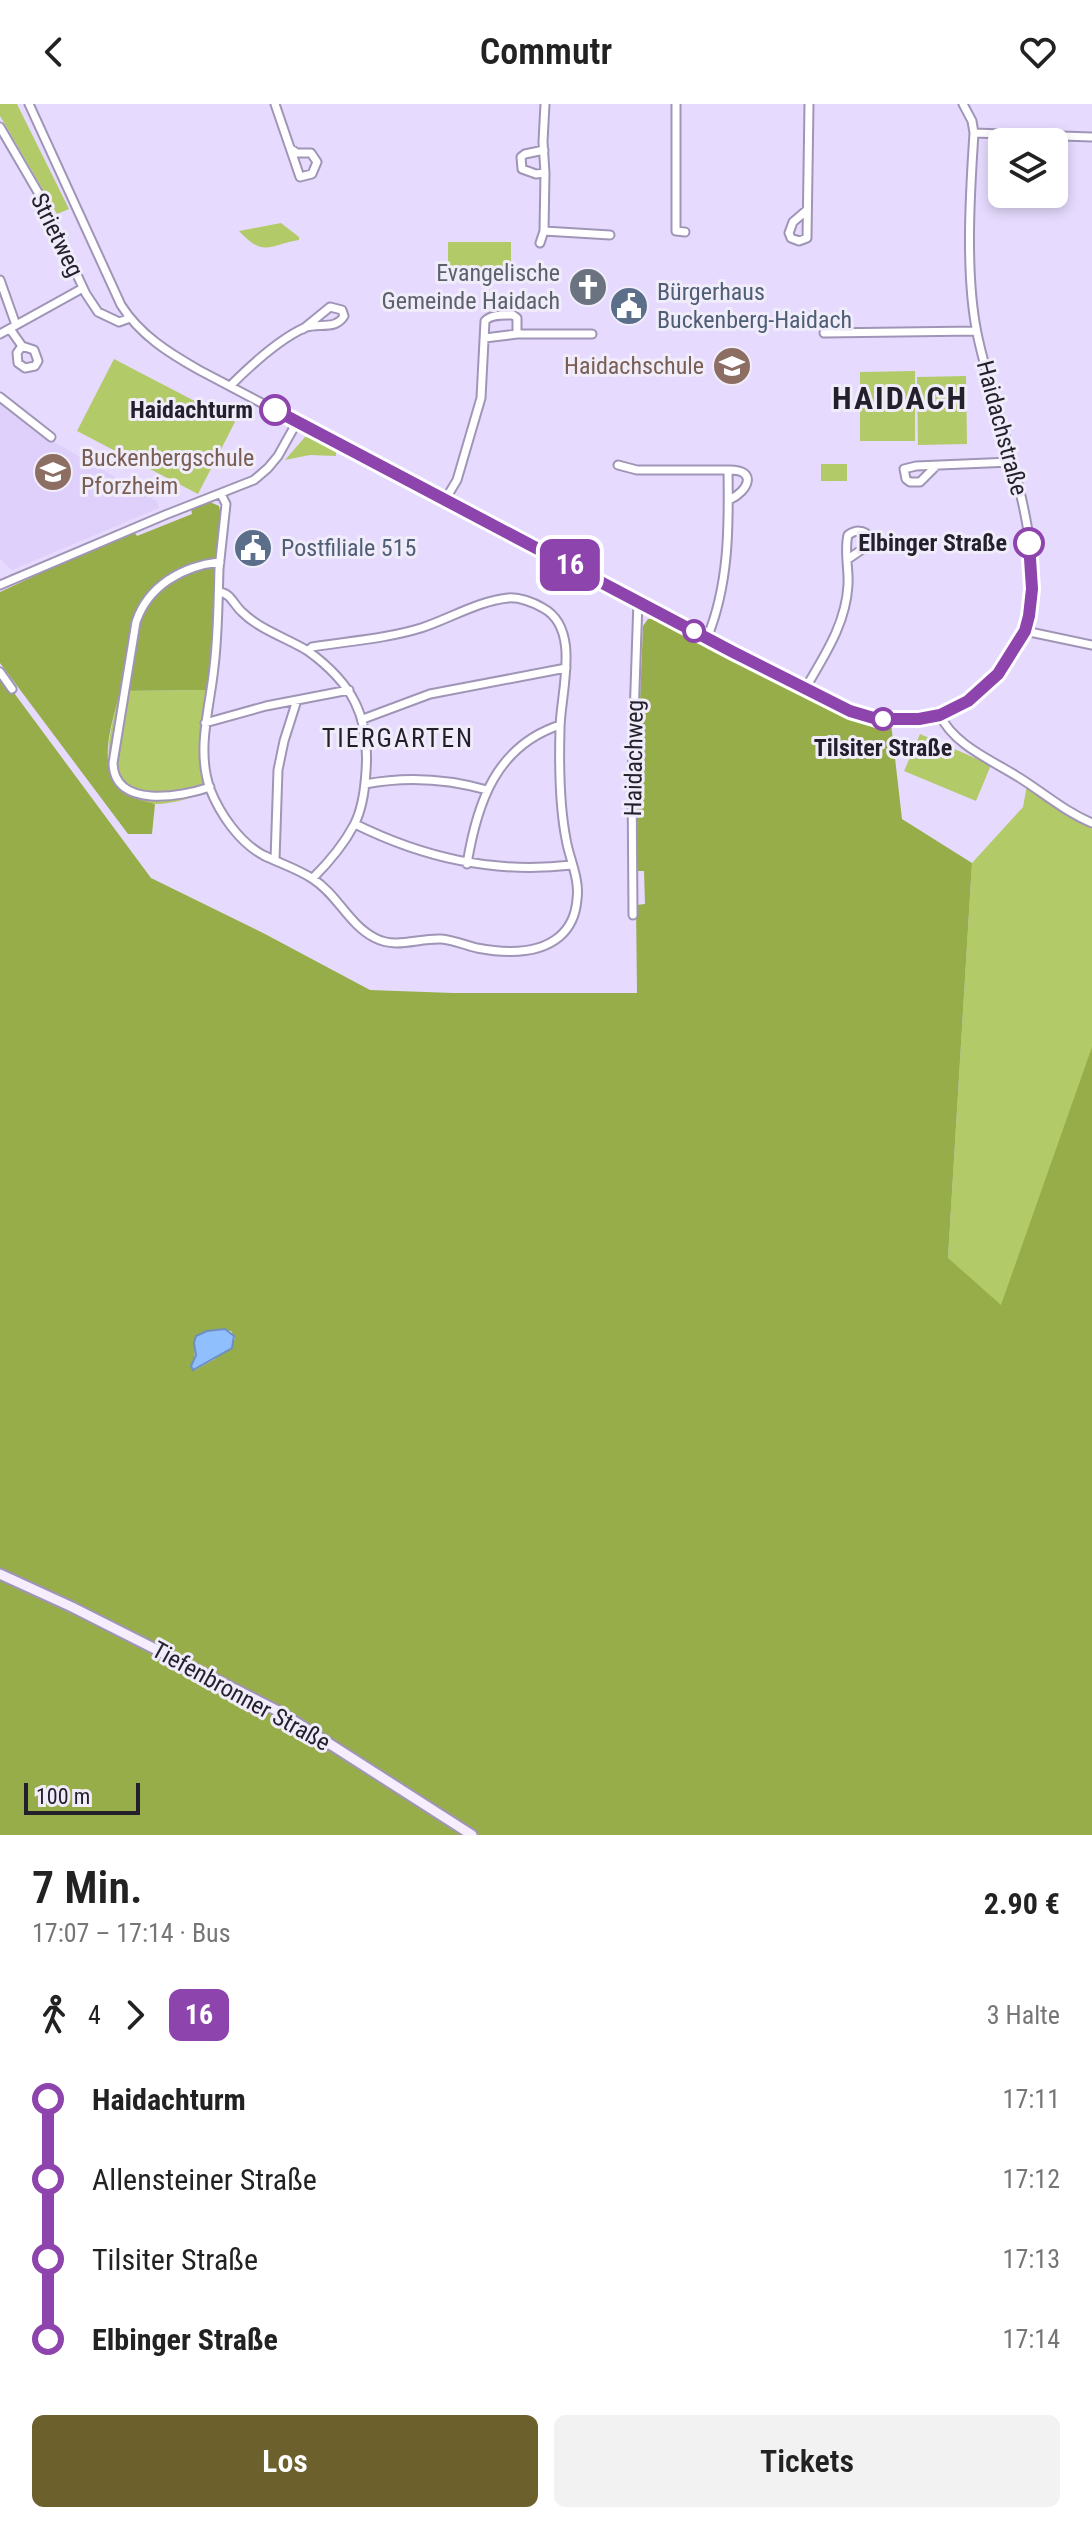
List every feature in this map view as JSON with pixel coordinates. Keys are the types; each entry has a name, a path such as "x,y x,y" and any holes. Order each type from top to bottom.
{"street":[{"name":"Strietweg","path":"29,104 103,270 130,318 165,350 850,711 877,719 919,719 940,715"},
{"path":"275,104 291,149"},
{"path":"540,243 544,231 545,104"},
{"path":"676,104 676,231 685,232"},
{"path":"807,210 809,104"},
{"name":"Haidachstraße","path":"940,715 968,701 998,674 1025,631 1032,589 1029,537 976,331 971,262 974,133 963,104"},
{"name":"Strietweg","path":"0,127 39,194 83,288 98,312 119,322 130,318"},
{"path":"974,133 1092,137"},
{"path":"544,150 525,154 521,157 520,166 527,172 545,173"},
{"path":"544,231 610,235"},
{"path":"0,280 13,327 22,346"},
{"path":"0,334 83,288"},
{"path":"230,386 330,307 342,310 344,316 335,325 313,325 303,329"},
{"path":"445,500 457,480 481,398 485,321 494,316 515,315 517,334"},
{"path":"824,333 976,331"},
{"path":"485,338 517,334 592,334"},
{"path":"0,397 51,437"},
{"path":"0,585 254,480 278,456 297,422"},
{"path":"935,467 1011,462"},
{"path":"618,465 637,470 739,470 748,481 746,487 729,500"},
{"path":"707,638 725,578 728,470"},
{"path":"221,494 226,504 214,672 204,741 210,787 231,826 247,843 313,878 350,920 377,939 402,944 451,940 475,947 518,951 536,949 551,942 568,927 574,916 578,888 562,809 560,725 567,654 564,639 549,612 527,601 511,598 492,601 421,628 312,647 308,651"},
{"path":"805,689 833,640 845,611 848,559"},
{"path":"210,787 175,795 135,794 123,788 113,763 136,622 142,605 164,582 220,562"},
{"path":"219,592 229,595 242,613 257,624 308,651 331,669 349,690 363,719 368,749 365,784 355,824 313,878"},
{"name":"Haidachweg","path":"633,915 632,776 638,601"},
{"path":"1025,631 1092,645"},
{"path":"363,719 430,694 566,668"},
{"path":"0,672 12,689"},
{"path":"205,723 266,706 349,690"},
{"path":"275,860 278,770 297,700"},
{"path":"940,715 967,745 1063,809 1092,823"},
{"path":"467,864 475,818 487,790 508,758 528,739 560,725"},
{"path":"365,784 394,779 426,779 487,790"},
{"path":"355,824 408,848 467,864 509,868 572,865"},
{"name":"Tiefenbronner Straße","path":"0,1574 269,1706 472,1835"}],"shaded area":[{"name":"Buckenbergschule Pforzheim","path":"0,402 54,442 157,501 159,508 12,570 0,559"}],"green space":[{"path":"0,104 17,104 69,209 57,214 0,116"},
{"path":"281,223 299,240 267,248 255,244 239,231"},
{"path":"448,242 511,242 511,275 448,275"},
{"path":"114,359 235,422 198,494 77,431"},
{"path":"915,371 915,441 860,441 860,372"},
{"path":"966,376 967,444 918,445 917,377"},
{"path":"305,437 336,451 336,456 310,455 285,460"},
{"path":"821,464 847,464 847,481 821,481"},
{"path":"210,502 219,506 221,515 206,690 120,691 114,714 108,762 116,785 134,798 155,804 152,834 128,834 0,663 0,592 133,530 137,536 192,514 191,508"},
{"path":"657,618 802,694 849,714 891,723 902,819 972,863 948,1258 1001,1305 1092,1047 1092,1835 0,1835 0,674 151,878 370,990 637,993 636,905 645,904 644,871 637,871 637,776 643,626 648,619","holes":["207,1331 231,1331 235,1339 215,1359 195,1370 192,1363 196,1337"]},
{"path":"206,690 201,749 206,794 157,804 124,791 115,780 108,752 120,691"},
{"path":"920,734 991,765 976,801 904,771"},
{"path":"1027,785 1092,824 1092,1658 1033,1603 948,1258 972,863 1023,807"}],"water":[{"path":"225,1329 234,1336 232,1348 193,1370 196,1336"}],"bus line":[{"name":"16","path":"275,410 733,652 850,711 877,719 919,719 940,715 968,701 998,674 1025,631 1029,616 1032,589 1029,543"}],"place":[{"name":"Evangelische Gemeinde Haidach","path":"588,287"},
{"name":"Bürgerhaus Buckenberg-Haidach","path":"629,306"},
{"name":"Haidachschule","path":"732,366"},
{"name":"Haidachturm","path":"275,410"},
{"name":"Buckenbergschule Pforzheim","path":"53,472"},
{"name":"Elbinger Straße","path":"1029,543"},
{"name":"Postfiliale 515","path":"253,548"},
{"name":"Tilsiter Straße","path":"883,719"}],"district":[{"name":"HAIDACH","path":"900,398"},
{"name":"TIERGARTEN","path":"398,738"}]}
